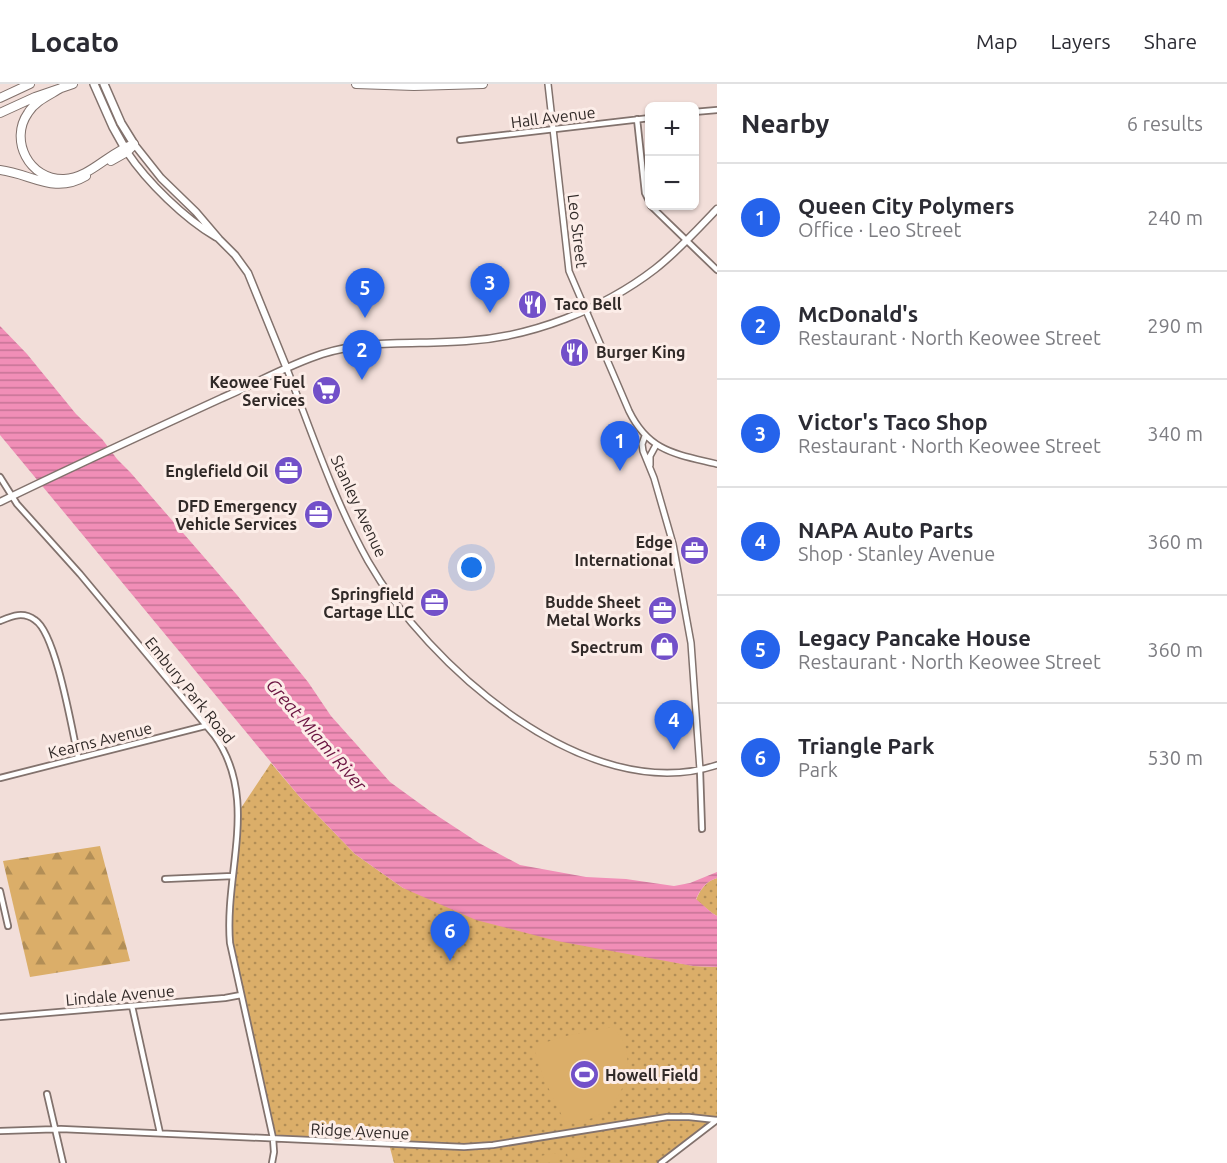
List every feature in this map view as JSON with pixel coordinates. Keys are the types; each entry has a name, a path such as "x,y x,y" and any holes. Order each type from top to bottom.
{"highway":[{"path":"0,98 30,84"},
{"path":"0,113 35,97 73,84"},
{"path":"356,84 414,87 483,84"},
{"path":"61,88 38,102 23,122 21,143 23,153 30,164 41,174 54,179 66,179 81,175 126,150"},
{"path":"0,170 23,174 43,182 62,185 74,183 134,144"}],"main road":[{"name":"Stanley Avenue","path":"94,84 113,128 126,150 164,194 205,231 219,239"},
{"name":"Stanley Avenue","path":"104,84 121,123 134,144 161,178 235,255 252,280 287,369"},
{"path":"0,502 320,355 350,347 468,341 508,336 538,328 585,309 614,296 657,268 717,209"}],"street":[{"name":"Leo Street","path":"548,84 569,271 629,411 645,436 656,445 679,455 717,464"},
{"path":"699,112 717,110"},
{"name":"Hall Avenue","path":"460,140 645,118"},
{"path":"637,119 645,192"},
{"path":"655,210 717,270"},
{"name":"Stanley Avenue","path":"287,369 338,500 363,551 402,611 466,679 506,711 540,733 610,763 641,770 671,772 690,772 717,765"},
{"name":"Leo Street","path":"645,436 642,444 643,451 673,544 691,643 702,829"},
{"path":"650,468 650,456 656,445"},
{"name":"Embury Park Road","path":"0,477 13,496 205,726 226,755 237,786 239,811 230,936 273,1138 272,1163"},
{"path":"0,621 15,615 26,615 35,619 44,628 59,674 78,757"},
{"name":"Kearns Avenue","path":"0,778 205,726"},
{"path":"165,879 233,876"},
{"path":"0,891 8,926"},
{"name":"Lindale Avenue","path":"0,1017 241,995"},
{"path":"132,1006 160,1133"},
{"path":"47,1094 63,1163"},
{"name":"Ridge Avenue","path":"0,1131 55,1129 471,1147 667,1118 689,1117 717,1120"},
{"path":"661,1163 717,1120"}],"green space":[{"path":"271,763 299,796 355,854 403,888 641,955 693,966 717,967 717,1120 661,1163 394,1163 389,1144 273,1138 229,930 239,811"},
{"path":"100,846 130,961 30,977 3,861"},
{"path":"717,878 717,916 696,900 704,886"},
{"name":"Howell Field","path":"613,1027 624,1043 628,1063 624,1084 619,1094 606,1110 597,1116 565,1122 543,1077 535,1051 537,1045 566,1036"},
{"path":"584,1149 586,1157 568,1160 567,1152"},
{"path":"558,1153 559,1161 541,1163 540,1156"}],"water":[{"name":"Great Miami River","path":"0,326 27,354 76,414 102,439 237,595 308,682 331,716 390,782 479,843 520,865 586,877 626,879 674,886 690,883 717,872 717,878 704,886 696,899 717,916 717,967 693,966 557,941 476,920 403,888 355,854 299,796 0,435"}],"place":[{"name":"Taco Bell","path":"533,304"},
{"name":"Victor's Taco Shop","path":"490,313"},
{"name":"Legacy Pancake House","path":"365,318"},
{"name":"Burger King","path":"575,352"},
{"name":"McDonald's","path":"362,380"},
{"name":"Keowee Fuel Services","path":"326,391"},
{"name":"Englefield Oil","path":"289,471"},
{"name":"Queen City Polymers","path":"620,471"},
{"name":"DFD Emergency Vehicle Services","path":"318,515"},
{"name":"Edge International","path":"694,551"},
{"name":"Springfield Cartage LLC","path":"435,603"},
{"name":"Budde Sheet Metal Works","path":"662,611"},
{"name":"Spectrum","path":"664,647"},
{"name":"NAPA Auto Parts","path":"674,750"},
{"name":"Triangle Park","path":"450,961"},
{"name":"Howell Field","path":"584,1075"}]}
